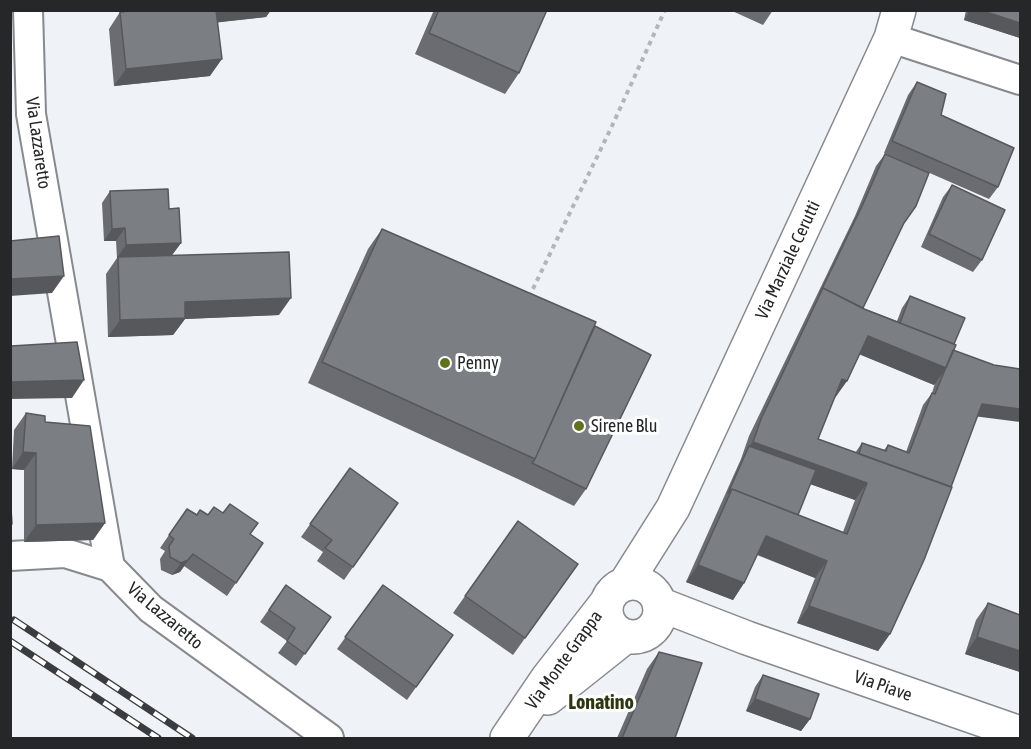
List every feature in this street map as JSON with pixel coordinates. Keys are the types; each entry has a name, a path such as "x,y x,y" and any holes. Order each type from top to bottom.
{"street":[{"name":"Via Lazzaretto","path":"28,10 31,114 110,567 151,609 329,738"},
{"path":"895,24 1020,80"},
{"name":"Via Marziale Cerutti","path":"636,608 673,508 895,24"},
{"path":"10,556 65,553 110,567"},
{"name":"Via Piave","path":"636,608 747,638 1020,733"},
{"name":"Via Monte Grappa","path":"514,729 636,608"}],"path":[{"path":"526,304 532,287 612,126 665,10"}],"building":[{"path":"216,10 222,59 126,69 120,12"},
{"path":"439,10 547,10 519,73 429,33"},
{"path":"980,10 1020,10 1020,23"},
{"path":"917,82 946,94 941,115 1014,148 998,187 892,141"},
{"path":"885,154 929,173 916,206 904,223 863,308 823,288 820,293"},
{"path":"952,185 1005,210 982,260 929,234"},
{"path":"168,189 169,209 179,208 181,243 126,245 125,228 112,229 110,191"},
{"name":"Penny","path":"382,229 596,322 535,459 322,362"},
{"path":"59,236 64,276 10,279 10,241"},
{"path":"289,252 291,298 185,302 185,318 120,320 118,257"},
{"path":"823,288 864,309 956,345 946,368 868,336 847,381 842,379 818,439 952,487 924,560 890,634 809,606 827,561 766,536 744,583 698,565 732,489 847,534 867,483 753,442 761,419"},
{"path":"910,296 965,318 954,344 900,323"},
{"name":"Sirene Blu","path":"595,326 651,355 586,489 532,463"},
{"path":"10,333 11,346 77,342 84,380 10,382"},
{"path":"953,350 994,365 1020,369 1020,409 982,404 951,487 859,454 862,443 886,451 888,445 909,453 932,393 935,394"},
{"path":"26,413 45,416 45,422 90,426 105,523 36,525 36,453 23,452"},
{"path":"749,446 816,470 798,515 732,489 728,493"},
{"path":"350,468 398,503 353,567 325,548 332,540 310,524"},
{"path":"10,494 12,524 10,524"},
{"path":"230,504 258,523 250,534 263,543 236,583 193,554 181,563 170,557 169,546 174,539 169,535 187,509 197,515 200,510 208,515 214,507 223,513"},
{"path":"518,521 578,564 525,638 465,596"},
{"path":"286,585 331,617 305,654 287,641 295,628 269,610"},
{"path":"383,585 453,635 416,687 345,637"},
{"path":"988,603 1020,615 1020,651 977,637"},
{"path":"659,652 702,663 675,738 622,738"},
{"path":"763,675 819,694 810,719 755,699"}],"railway":[{"path":"14,620 192,738"},
{"path":"10,641 158,738"}],"place":[{"name":"Penny","path":"445,363"},
{"name":"Sirene Blu","path":"579,426"}],"district":[{"name":"Lonatino","path":"601,703"}]}
